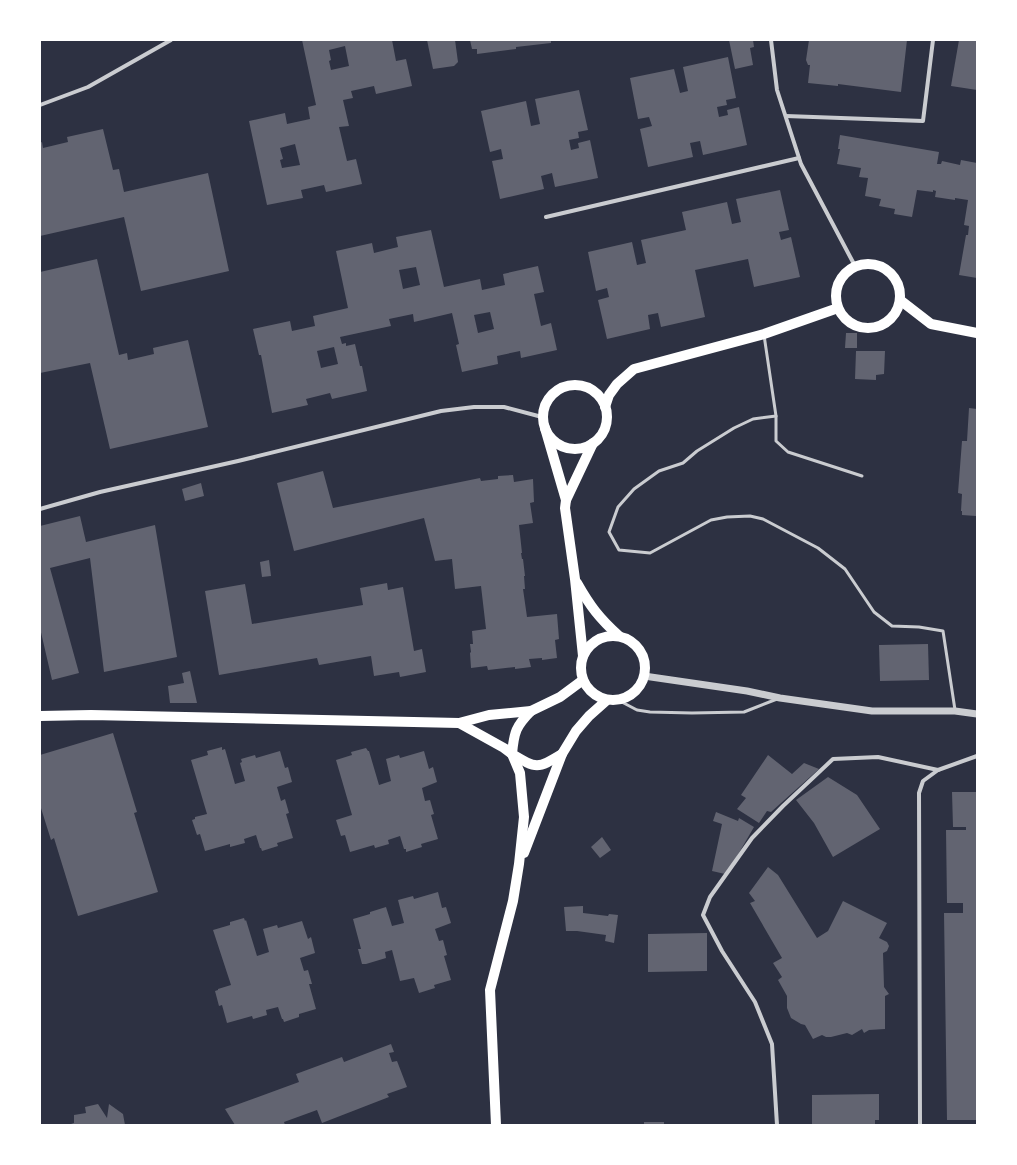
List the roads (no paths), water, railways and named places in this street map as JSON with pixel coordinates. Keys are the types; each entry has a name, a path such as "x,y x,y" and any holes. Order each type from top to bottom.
{"main road":[{"path":"874,264 883,267 891,273 897,281 900,290 900,300 898,310 891,319 882,325 872,328 861,328 851,324 843,317 835,298 836,288 840,279 846,272 855,266 874,264"},
{"path":"900,300 931,324 977,333"},
{"path":"605,407 609,395 617,384 634,369 764,334 838,308"},
{"path":"545,428 550,437 556,443 565,448 585,448 600,436 605,427 607,417 605,407 601,398 593,391 584,386 575,385 556,391 549,398 544,407 542,417 545,428 566,500"},
{"path":"583,656 588,647 597,640 607,636 619,636 627,639 634,643 644,658 646,667 641,685 635,692 627,697 618,700 607,700 597,696 588,689 582,680 581,672 583,656 575,579 565,508 566,500 593,443"},
{"path":"575,579 591,607 619,636"},
{"path":"40,716 99,715 459,722 489,715 531,710 560,697 582,680"},
{"path":"519,864 562,754 576,732 589,716 607,700"},
{"path":"496,1125 490,990 513,900 519,864 524,817 520,773 512,754 514,733 522,720 531,710"},
{"path":"459,722 512,754 536,766 544,765 562,754"}],"street":[{"path":"40,105 88,87 170,40"},
{"path":"771,40 777,90 799,158 829,220 842,240 855,266"},
{"path":"786,116 923,121 933,40"},
{"path":"546,217 799,158"},
{"path":"40,508 100,492 245,459 441,411 474,407 504,407 542,417"},
{"path":"644,676 872,711 955,711 977,714"},
{"path":"920,1125 919,793 923,781 938,770 977,756"},
{"path":"777,1125 772,1044 755,1002 722,951 703,915 710,897 752,838 833,758 878,757 938,770"}],"lane":[{"path":"764,334 776,416 776,441 788,452 862,476"},
{"path":"776,416 753,419 734,428 697,451 683,463 659,471 634,490 618,507 609,532 619,550 650,553 711,520 727,517 750,516 762,519 818,548 845,569 874,612 892,626 919,627 943,631 955,711"},
{"path":"618,700 638,710 650,712 692,713 744,712 780,698"}]}
